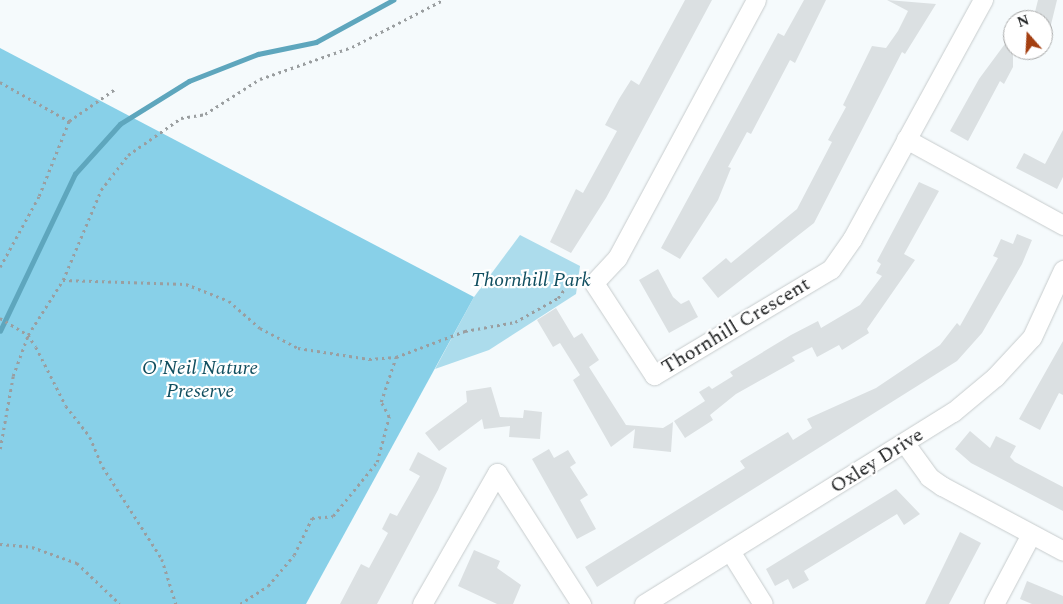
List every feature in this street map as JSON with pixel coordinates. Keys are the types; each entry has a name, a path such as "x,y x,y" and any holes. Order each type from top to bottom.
{"street":[{"path":"594,283 617,258 756,0"},
{"name":"Thornhill Crescent","path":"594,283 654,375 831,269 983,0"},
{"path":"906,139 1063,225"},
{"name":"Oxley Drive","path":"644,604 906,445 995,377 1032,337 1063,270"},
{"path":"906,445 929,477 1030,536 1063,551"},
{"path":"422,604 498,473 581,604"},
{"path":"994,604 1030,536"},
{"path":"730,551 763,604"}],"path":[{"path":"0,449 13,376 28,335 63,280 101,190 128,155 181,118 205,114 260,79 352,47 443,0"},
{"path":"0,82 69,121"},
{"path":"0,267 39,196 69,121 115,89"},
{"path":"63,280 186,284 229,301 260,328 298,348 335,357 396,357 465,331 515,322 558,298 572,279 594,283"},
{"path":"0,318 28,335 66,406 90,437 103,467 162,559 176,604"},
{"path":"240,604 268,586 294,555 312,518 333,516 377,462 389,417 381,402 396,357"},
{"path":"0,544 32,547 77,563 120,604"}],"green space":[{"name":"O'Neil Nature Preserve","path":"0,48 474,297 306,604 0,604"},
{"name":"Thornhill Park","path":"520,235 580,266 576,294 489,350 435,369 474,297"}],"building":[{"path":"685,0 712,0 606,198 571,253 550,242 576,189 583,193 617,131 605,125 619,99 631,80 639,85"},
{"path":"804,0 826,0 795,63 790,60 751,134 747,132 728,167 731,168 718,200 680,259 661,248 778,33 784,36"},
{"path":"887,0 936,4 905,54 902,52 814,223 718,298 702,278 726,258 731,263 797,209 832,142 828,140 846,107 843,105 872,46 886,48 898,31 908,11"},
{"path":"1038,0 1057,0 1053,16 1053,10 1036,10"},
{"path":"1003,47 1003,60 1013,60 1013,67 1004,84 1000,81 968,141 950,131 979,79"},
{"path":"1063,130 1063,177 1057,189 1016,168 1024,153 1045,164"},
{"path":"919,182 939,191 904,254 915,260 867,329 869,333 842,350 839,345 817,357 812,347 792,357 795,361 736,394 710,415 713,420 685,438 674,421 705,401 699,392 709,386 712,389 733,376 730,372 791,335 818,321 821,328 860,305 882,276 876,273 881,264 877,261"},
{"path":"1017,234 1032,240 1022,264 982,333 957,361 597,587 585,567 745,468 740,461 788,432 793,440 812,428 807,419 876,388 940,345 957,323 960,326 998,258 993,256 1001,239 1013,244"},
{"path":"658,269 673,297 681,304 689,300 698,317 669,333 639,280"},
{"path":"556,308 574,338 582,333 599,360 589,367 626,425 663,428 673,422 671,452 633,448 635,429 611,447 573,380 580,375 560,343 553,347 537,320"},
{"path":"1063,341 1063,395 1059,393 1040,430 1019,419"},
{"path":"491,387 500,417 523,418 524,410 542,412 540,439 509,437 510,426 484,429 482,419 439,451 425,433 467,402 466,391"},
{"path":"970,431 990,448 996,436 1016,446 1010,457 1015,462 1063,487 1063,511 971,463 955,449"},
{"path":"549,449 554,458 568,450 576,463 570,467 588,495 580,500 596,529 577,539 532,459"},
{"path":"418,452 447,468 438,490 377,604 340,604 361,564 369,568 388,533 382,529 390,513 397,516 420,476 409,470"},
{"path":"896,489 920,514 904,525 897,514 804,571 809,580 793,589 788,579 775,586 766,569"},
{"path":"960,532 981,543 949,604 925,604"},
{"path":"474,550 500,561 497,568 521,585 513,604 497,604 458,586"},
{"path":"1027,581 1063,596 1063,604 1032,604 1020,599"}],"waterway":[{"path":"0,331 75,174 120,124 189,81 258,54 316,42 393,0"}]}
